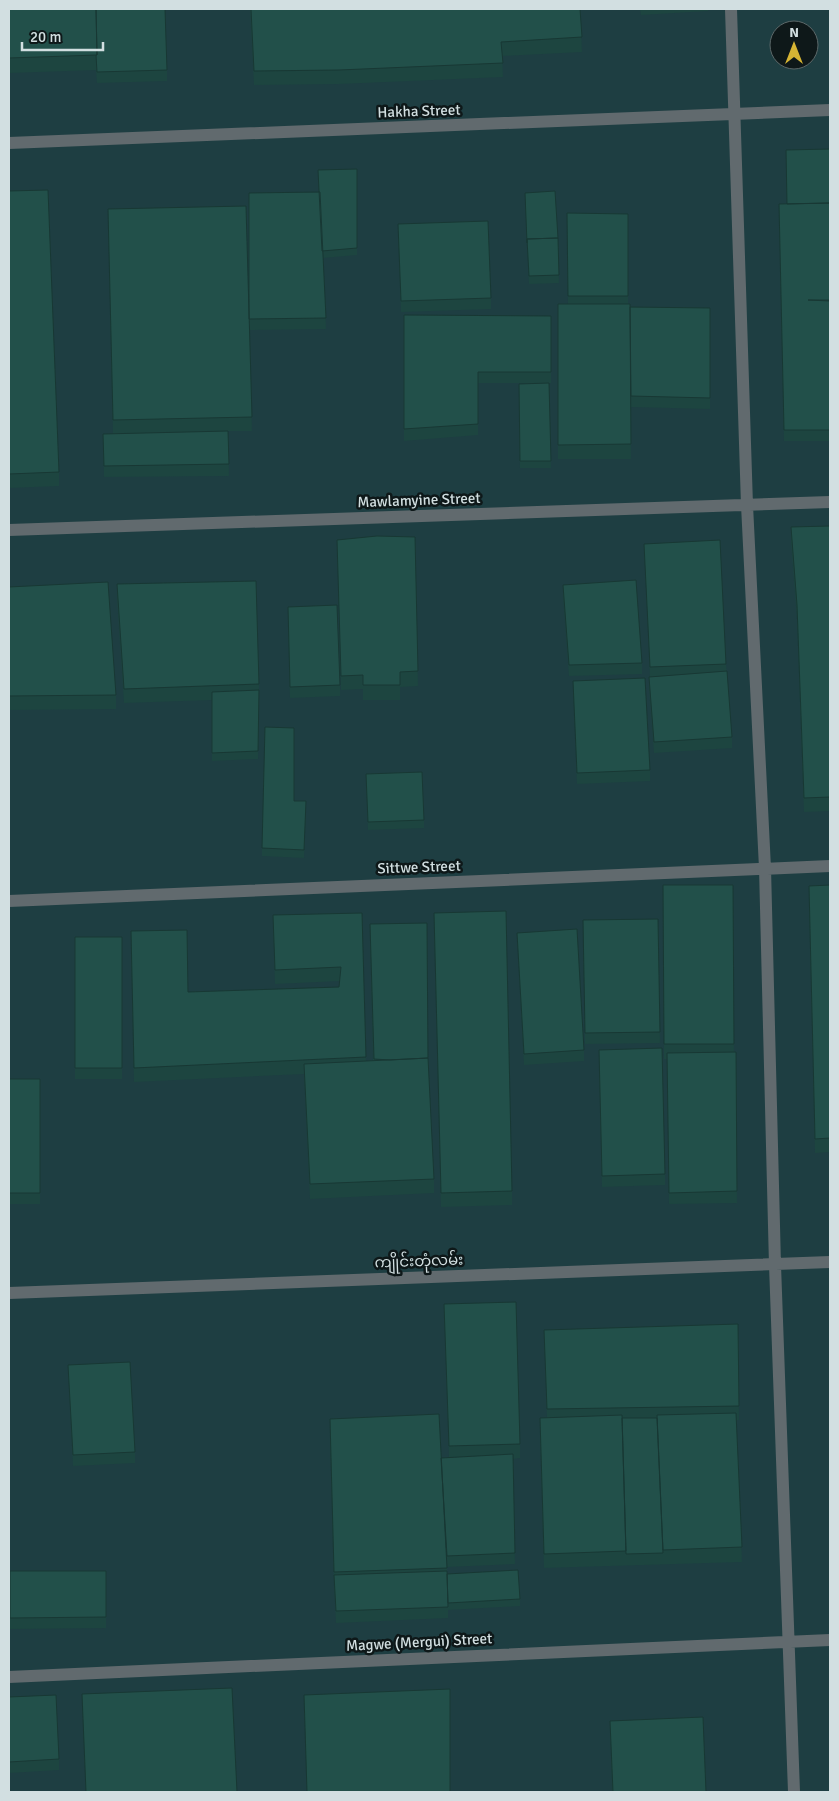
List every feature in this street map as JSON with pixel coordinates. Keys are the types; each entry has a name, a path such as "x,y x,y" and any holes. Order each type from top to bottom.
{"street":[{"path":"731,9 747,505 765,868 775,1264 794,1792"},
{"name":"Hakha Street","path":"9,143 830,110"},
{"name":"Mawlamyine Street","path":"9,530 830,502"},
{"name":"Sittwe Street","path":"9,901 830,866"},
{"name":"ကျိုင်းတုံလမ်း","path":"9,1292 830,1262"},
{"name":"Magwe (Mergui) Street","path":"9,1677 830,1640"}],"shaded area":[{"path":"9,9 830,9 830,1792 9,1792"}],"building":[{"path":"9,9 96,9 97,55 9,58"},
{"path":"96,9 165,9 167,70 97,72"},
{"path":"251,9 580,9 582,37 501,42 503,63 339,70 254,71"},
{"path":"830,149 830,203 787,204 786,150"},
{"path":"357,169 357,248 322,251 318,170"},
{"path":"48,190 59,472 9,474 9,191"},
{"path":"555,191 558,238 527,239 527,243 525,193"},
{"path":"320,192 326,318 249,319 249,193"},
{"path":"830,203 830,300 808,300 830,301 830,430 784,430 779,204"},
{"path":"246,206 252,417 113,420 108,209"},
{"path":"567,213 628,214 628,296 568,296"},
{"path":"488,221 491,298 401,301 398,224"},
{"path":"558,238 559,275 529,276 527,239"},
{"path":"558,304 630,304 631,444 558,445"},
{"path":"630,307 710,308 710,398 631,396"},
{"path":"404,315 551,316 551,372 478,372 478,424 404,429"},
{"path":"549,383 551,461 520,461 519,384"},
{"path":"228,431 229,464 104,466 103,434"},
{"path":"830,526 830,797 804,798 797,605 791,527"},
{"path":"377,536 415,537 418,671 400,672 400,685 363,685 363,675 341,676 337,540"},
{"path":"720,540 726,664 650,667 644,544"},
{"path":"636,580 642,663 569,665 563,585"},
{"path":"256,581 259,684 124,689 117,584"},
{"path":"108,582 116,695 9,696 9,587"},
{"path":"337,605 340,685 290,687 288,607"},
{"path":"727,671 732,737 654,742 649,677"},
{"path":"645,678 650,770 577,773 573,681"},
{"path":"259,690 258,751 212,753 212,692"},
{"path":"265,727 294,728 294,801 306,801 304,850 262,848"},
{"path":"422,772 424,820 368,822 366,774"},
{"path":"663,885 733,885 734,1044 664,1044"},
{"path":"830,885 830,1138 815,1139 809,886"},
{"path":"506,911 512,1191 441,1193 434,913"},
{"path":"362,913 366,1057 134,1068 131,931 187,930 188,992 339,987 341,967 275,970 273,915"},
{"path":"658,919 660,1032 585,1033 583,920"},
{"path":"427,923 428,1058 374,1059 370,924"},
{"path":"577,929 584,1050 524,1054 517,933"},
{"path":"75,937 122,937 122,1068 75,1068"},
{"path":"662,1048 665,1174 602,1176 599,1050"},
{"path":"736,1052 737,1191 669,1193 667,1053"},
{"path":"428,1058 434,1179 310,1184 304,1064"},
{"path":"9,1079 40,1079 40,1193 9,1193"},
{"path":"516,1302 520,1444 449,1446 444,1304"},
{"path":"738,1324 739,1406 547,1409 544,1330"},
{"path":"130,1362 135,1452 73,1455 68,1365"},
{"path":"736,1413 742,1547 663,1550 657,1415"},
{"path":"439,1414 447,1568 334,1572 330,1419"},
{"path":"622,1415 626,1551 544,1554 540,1418"},
{"path":"622,1418 657,1418 663,1553 626,1554"},
{"path":"513,1454 515,1553 447,1556 441,1458"},
{"path":"518,1570 520,1599 448,1603 447,1574"},
{"path":"10,1571 106,1571 106,1617 10,1618"},
{"path":"447,1571 448,1607 336,1611 334,1575"},
{"path":"232,1688 237,1792 86,1792 82,1694"},
{"path":"450,1689 450,1792 307,1792 304,1695"},
{"path":"56,1695 59,1759 9,1762 9,1697"},
{"path":"703,1717 706,1792 613,1792 610,1721"}]}
